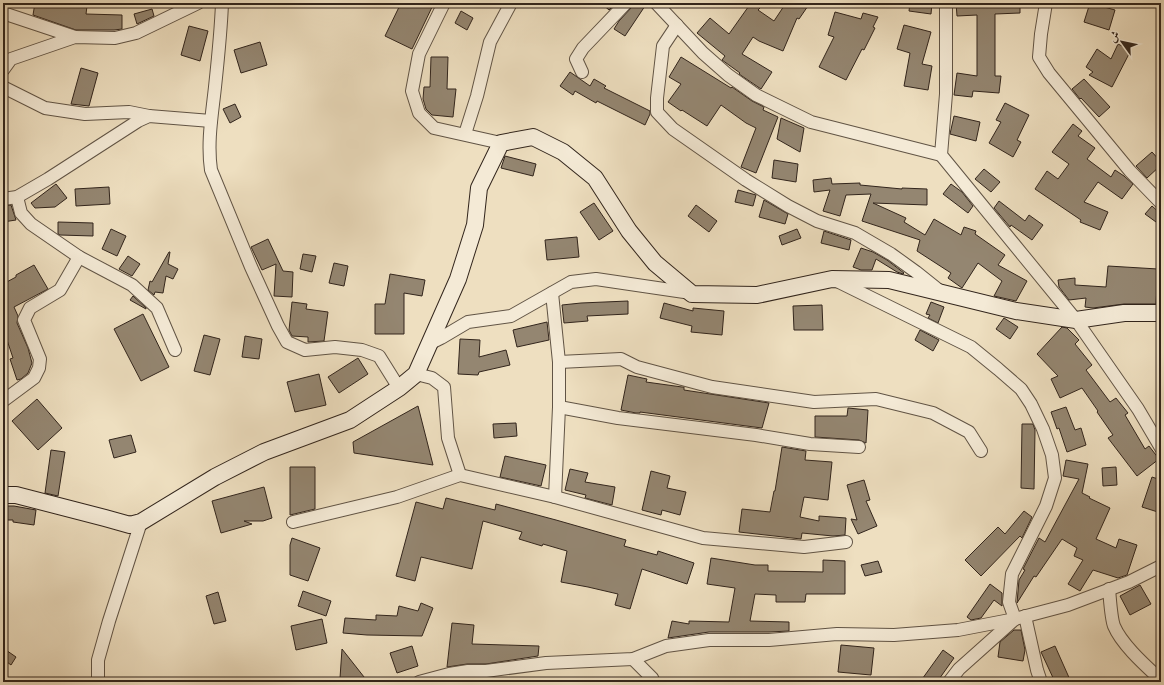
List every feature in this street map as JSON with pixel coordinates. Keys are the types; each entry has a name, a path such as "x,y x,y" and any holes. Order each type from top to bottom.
{"main road":[{"path":"3,494 16,495 130,525 141,522 215,477 264,452 350,420 399,388 416,374 458,279 476,225 479,188 501,143 534,138 563,152 595,178 629,231 655,263 692,294 757,295 832,279 889,280 1016,311 1076,320 1124,313 1161,313"}],"street":[{"path":"3,13 75,37 114,38 136,34 198,3"},
{"path":"222,3 221,34 211,121 209,153 211,170 251,267 278,326 287,342 305,350 335,347 362,350 378,356 399,388"},
{"path":"444,3 419,54 412,91 419,113 434,128 501,143"},
{"path":"466,134 490,42 511,3"},
{"path":"582,72 576,59 583,48 626,3"},
{"path":"656,3 703,53 728,75 756,95 811,122 941,155 1076,320 1138,409 1161,448"},
{"path":"941,155 946,94 946,3"},
{"path":"1046,3 1040,34 1039,57 1049,73 1130,172 1161,203"},
{"path":"677,25 663,46 657,98 657,112 673,129 746,180 788,206 817,221 854,233 891,254 942,293"},
{"path":"3,70 11,59 75,37"},
{"path":"3,87 45,108 85,114 129,112 149,116 211,121"},
{"path":"3,199 17,197 48,179 138,121 149,116"},
{"path":"17,197 21,213 31,224 80,257 132,285 157,308 175,350"},
{"path":"3,402 34,378 39,368 40,360 24,320 30,308 60,290 80,257"},
{"path":"429,344 468,322 510,316 571,282 596,279 692,294"},
{"path":"832,279 971,347 1020,389 1031,404 1043,429 1052,455 1055,478 1046,506 1030,535 1012,574 1009,602 1020,618 1041,682"},
{"path":"552,293 559,362 560,407 555,497"},
{"path":"559,362 621,359 637,367 712,387 814,402 876,400 933,413 969,432 981,451"},
{"path":"416,374 432,378 444,387 448,438 460,475"},
{"path":"560,407 618,418 756,435 810,444 859,447"},
{"path":"293,522 397,497 460,475 555,497 703,538 804,547 846,542"},
{"path":"98,682 98,660 141,522"},
{"path":"419,682 449,674 468,671 486,671 546,663 633,659 666,646 709,640 769,640 837,634 894,635 958,630 1020,618 1068,605 1129,582 1161,566"},
{"path":"1109,589 1114,625 1121,638 1143,663 1161,680"},
{"path":"949,682 959,669 1020,618"},
{"path":"633,659 652,678 654,682"}],"building":[{"path":"35,3 65,3 87,6 86,14 122,15 122,29 76,30 33,15"},
{"path":"401,3 434,3 412,49 385,36"},
{"path":"601,3 616,3 609,10"},
{"path":"633,3 647,3 625,36 614,29 631,8"},
{"path":"751,3 756,3 761,7 758,10 774,21 786,3 810,3 799,19 797,18 783,51 753,37 742,54 772,72 761,89 722,60 725,56 697,33 710,18 729,34"},
{"path":"910,3 932,3 931,14 909,11"},
{"path":"956,3 1020,3 1020,13 995,14 995,76 1001,76 999,93 973,91 972,97 954,95 957,73 977,76 977,15 957,16"},
{"path":"1090,3 1115,10 1109,30 1084,22"},
{"path":"152,9 154,16 137,24 134,14"},
{"path":"461,11 473,18 467,30 455,23"},
{"path":"835,12 861,19 863,13 878,17 873,27 875,28 864,50 862,49 846,80 819,67 834,37 828,35"},
{"path":"904,25 931,32 922,64 932,66 928,90 904,86 910,53 897,49"},
{"path":"189,26 208,31 200,61 181,55"},
{"path":"260,42 267,65 241,73 234,50"},
{"path":"1118,44 1131,50 1112,87 1089,75 1093,72 1086,67 1097,49 1111,59"},
{"path":"431,57 448,57 447,89 456,89 453,117 432,115 426,109 423,99 424,87 430,87"},
{"path":"681,57 764,107 763,110 778,117 756,173 741,167 756,128 746,123 721,105 707,126 668,102 681,84 669,77"},
{"path":"81,68 98,73 89,106 71,104"},
{"path":"570,72 590,86 594,79 606,86 604,88 650,111 645,125 597,101 596,103 575,91 573,95 560,86"},
{"path":"1084,79 1110,107 1099,117 1072,89"},
{"path":"1005,103 1029,115 1017,140 1021,142 1013,157 989,143 1001,122 996,120"},
{"path":"235,104 241,117 230,123 223,109"},
{"path":"954,116 980,122 976,141 950,134"},
{"path":"781,118 804,128 800,152 777,139"},
{"path":"1073,124 1082,131 1078,136 1095,148 1087,159 1111,177 1115,170 1133,184 1122,199 1098,182 1084,202 1108,212 1100,230 1080,222 1081,220 1035,189 1047,171 1058,179 1069,164 1052,152"},
{"path":"1152,152 1161,162 1161,165 1147,178 1136,166"},
{"path":"505,156 536,164 533,176 501,168"},
{"path":"774,160 798,164 796,182 772,178"},
{"path":"984,169 1000,182 991,192 975,179"},
{"path":"831,178 832,184 860,183 860,185 902,189 927,189 927,205 873,203 906,218 904,222 925,235 934,219 961,235 964,227 976,231 975,234 1005,255 998,265 1027,281 1016,301 994,296 1002,281 978,263 962,288 948,278 951,273 917,251 920,240 862,221 871,194 846,195 840,216 823,211 830,190 814,192 813,180"},
{"path":"56,184 67,198 55,207 35,208 31,203"},
{"path":"951,184 962,192 973,206 968,213 943,194"},
{"path":"109,187 110,204 76,206 75,189"},
{"path":"738,190 756,195 753,206 735,202"},
{"path":"764,200 788,214 785,224 759,217"},
{"path":"999,201 1025,221 1029,215 1043,225 1032,240 1011,225 1010,227 994,208"},
{"path":"594,203 613,231 599,240 580,212"},
{"path":"11,205 16,220 3,222 3,206"},
{"path":"696,205 717,221 709,232 688,216"},
{"path":"1152,206 1161,214 1156,222 1145,214"},
{"path":"58,222 93,223 93,236 60,235 58,234"},
{"path":"111,229 126,236 117,256 102,249"},
{"path":"797,229 801,238 782,245 779,236"},
{"path":"824,231 851,240 849,250 821,243"},
{"path":"577,237 579,257 547,260 545,240"},
{"path":"268,239 283,271 293,272 292,297 274,296 276,264 262,270 251,247"},
{"path":"861,248 873,252 887,260 904,273 897,272 876,259 872,270 861,270 853,267"},
{"path":"169,252 168,264 178,269 173,279 166,276 163,293 155,292 154,295 148,290 150,281 152,282"},
{"path":"303,254 316,256 312,272 300,269"},
{"path":"128,256 140,264 132,276 119,269"},
{"path":"334,263 348,266 344,286 329,283"},
{"path":"34,265 48,289 14,307 18,316 17,323 28,348 32,363 28,373 21,379 17,380 10,359 13,358 3,328 3,284"},
{"path":"1108,266 1158,269 1156,304 1124,304 1093,308 1085,307 1086,298 1069,300 1059,287 1058,280 1075,278 1075,285 1106,287"},
{"path":"390,274 425,280 422,296 404,293 404,334 375,334 375,304 385,304"},
{"path":"133,296 146,308 146,309 130,300"},
{"path":"628,301 628,314 587,316 588,321 564,323 562,305"},
{"path":"292,302 307,304 306,309 328,312 324,341 308,342 308,337 292,336 289,330"},
{"path":"931,302 944,307 938,323 928,318 930,315 926,314"},
{"path":"664,303 693,311 693,308 724,311 722,335 691,332 692,326 660,318"},
{"path":"822,305 823,330 794,330 793,306"},
{"path":"143,314 169,367 141,381 114,329"},
{"path":"1004,318 1018,327 1010,339 996,329"},
{"path":"547,322 549,340 517,347 513,330"},
{"path":"1062,327 1067,328 1079,340 1075,344 1092,365 1086,370 1110,402 1116,398 1128,413 1125,415 1145,449 1149,446 1159,459 1137,476 1108,438 1113,435 1082,388 1060,398 1051,379 1058,376 1037,354"},
{"path":"920,330 939,340 933,351 915,340"},
{"path":"204,335 220,339 210,375 194,371"},
{"path":"245,336 262,339 259,359 242,357"},
{"path":"460,339 480,340 479,357 506,350 510,365 479,372 478,375 458,374"},
{"path":"358,358 368,374 339,393 328,377"},
{"path":"319,374 326,405 295,412 287,382"},
{"path":"628,375 647,379 646,382 684,387 684,390 769,403 762,428 621,410"},
{"path":"37,399 62,428 38,450 12,421"},
{"path":"418,406 433,465 354,453 353,442"},
{"path":"1066,407 1075,430 1081,428 1086,445 1067,452 1059,428 1057,429 1051,412"},
{"path":"848,408 868,410 866,443 859,440 815,437 815,416 847,416"},
{"path":"516,423 517,436 494,438 493,424"},
{"path":"1022,424 1033,424 1035,430 1034,489 1021,488"},
{"path":"131,435 136,452 114,458 109,440"},
{"path":"782,447 806,451 805,460 832,462 828,500 804,497 800,517 819,521 819,516 846,518 845,535 833,536 802,533 801,539 739,532 742,509 770,512"},
{"path":"51,450 65,452 58,496 45,493"},
{"path":"505,456 546,465 541,486 500,477"},
{"path":"1066,460 1088,464 1082,493 1110,508 1096,539 1116,548 1119,539 1137,545 1127,575 1118,578 1093,570 1080,591 1068,584 1083,560 1074,556 1077,548 1062,539 1036,577 1034,576 1017,603 1019,580 1025,570 1023,569 1039,538 1045,542 1079,479 1063,476"},
{"path":"290,467 315,467 315,509 290,515"},
{"path":"1116,467 1117,485 1103,486 1102,468"},
{"path":"570,469 588,473 585,482 615,487 612,505 585,498 586,495 565,490"},
{"path":"651,471 670,476 667,488 686,492 680,515 662,510 661,515 642,510"},
{"path":"1152,477 1161,480 1161,513 1142,507"},
{"path":"864,480 870,500 866,501 877,526 858,534 851,519 857,520 847,485"},
{"path":"264,487 272,518 263,521 244,521 252,524 221,533 212,501"},
{"path":"446,498 495,510 496,504 626,540 624,546 657,555 658,551 694,563 687,584 642,569 630,609 615,605 618,594 561,582 567,551 543,544 542,546 519,539 522,532 483,521 472,569 421,557 415,581 396,576 416,502 443,509"},
{"path":"3,506 14,506 36,510 34,525 13,522 13,520 3,520"},
{"path":"1024,511 1032,517 1022,538 1020,536 981,576 965,560 998,527 1005,534"},
{"path":"292,538 320,548 308,581 290,575 290,545"},
{"path":"711,558 755,565 768,565 768,571 823,572 823,560 845,561 845,594 806,594 805,602 776,602 776,595 755,594 750,621 789,622 789,631 709,632 668,638 672,621 689,624 689,621 729,622 735,588 707,584"},
{"path":"878,561 882,572 865,576 861,565"},
{"path":"990,584 1002,593 1002,606 994,600 981,618 971,620 967,617"},
{"path":"1140,585 1151,604 1130,615 1120,596"},
{"path":"303,591 331,601 326,616 298,606"},
{"path":"218,592 226,621 214,624 206,596"},
{"path":"421,603 433,608 422,636 343,633 345,618 376,620 376,615 397,616 399,606 418,611"},
{"path":"322,619 327,643 296,650 291,626"},
{"path":"452,623 474,625 472,644 539,646 538,656 486,664 467,664 447,667"},
{"path":"1014,630 1021,630 1025,650 1023,661 998,657 1000,642"},
{"path":"841,645 874,648 871,675 838,672"},
{"path":"412,646 418,666 397,673 390,653"},
{"path":"1055,646 1071,682 1055,682 1041,652"},
{"path":"3,648 16,657 11,665 3,659"},
{"path":"342,649 368,682 344,682 340,678"},
{"path":"943,650 954,658 937,682 920,682"}]}
